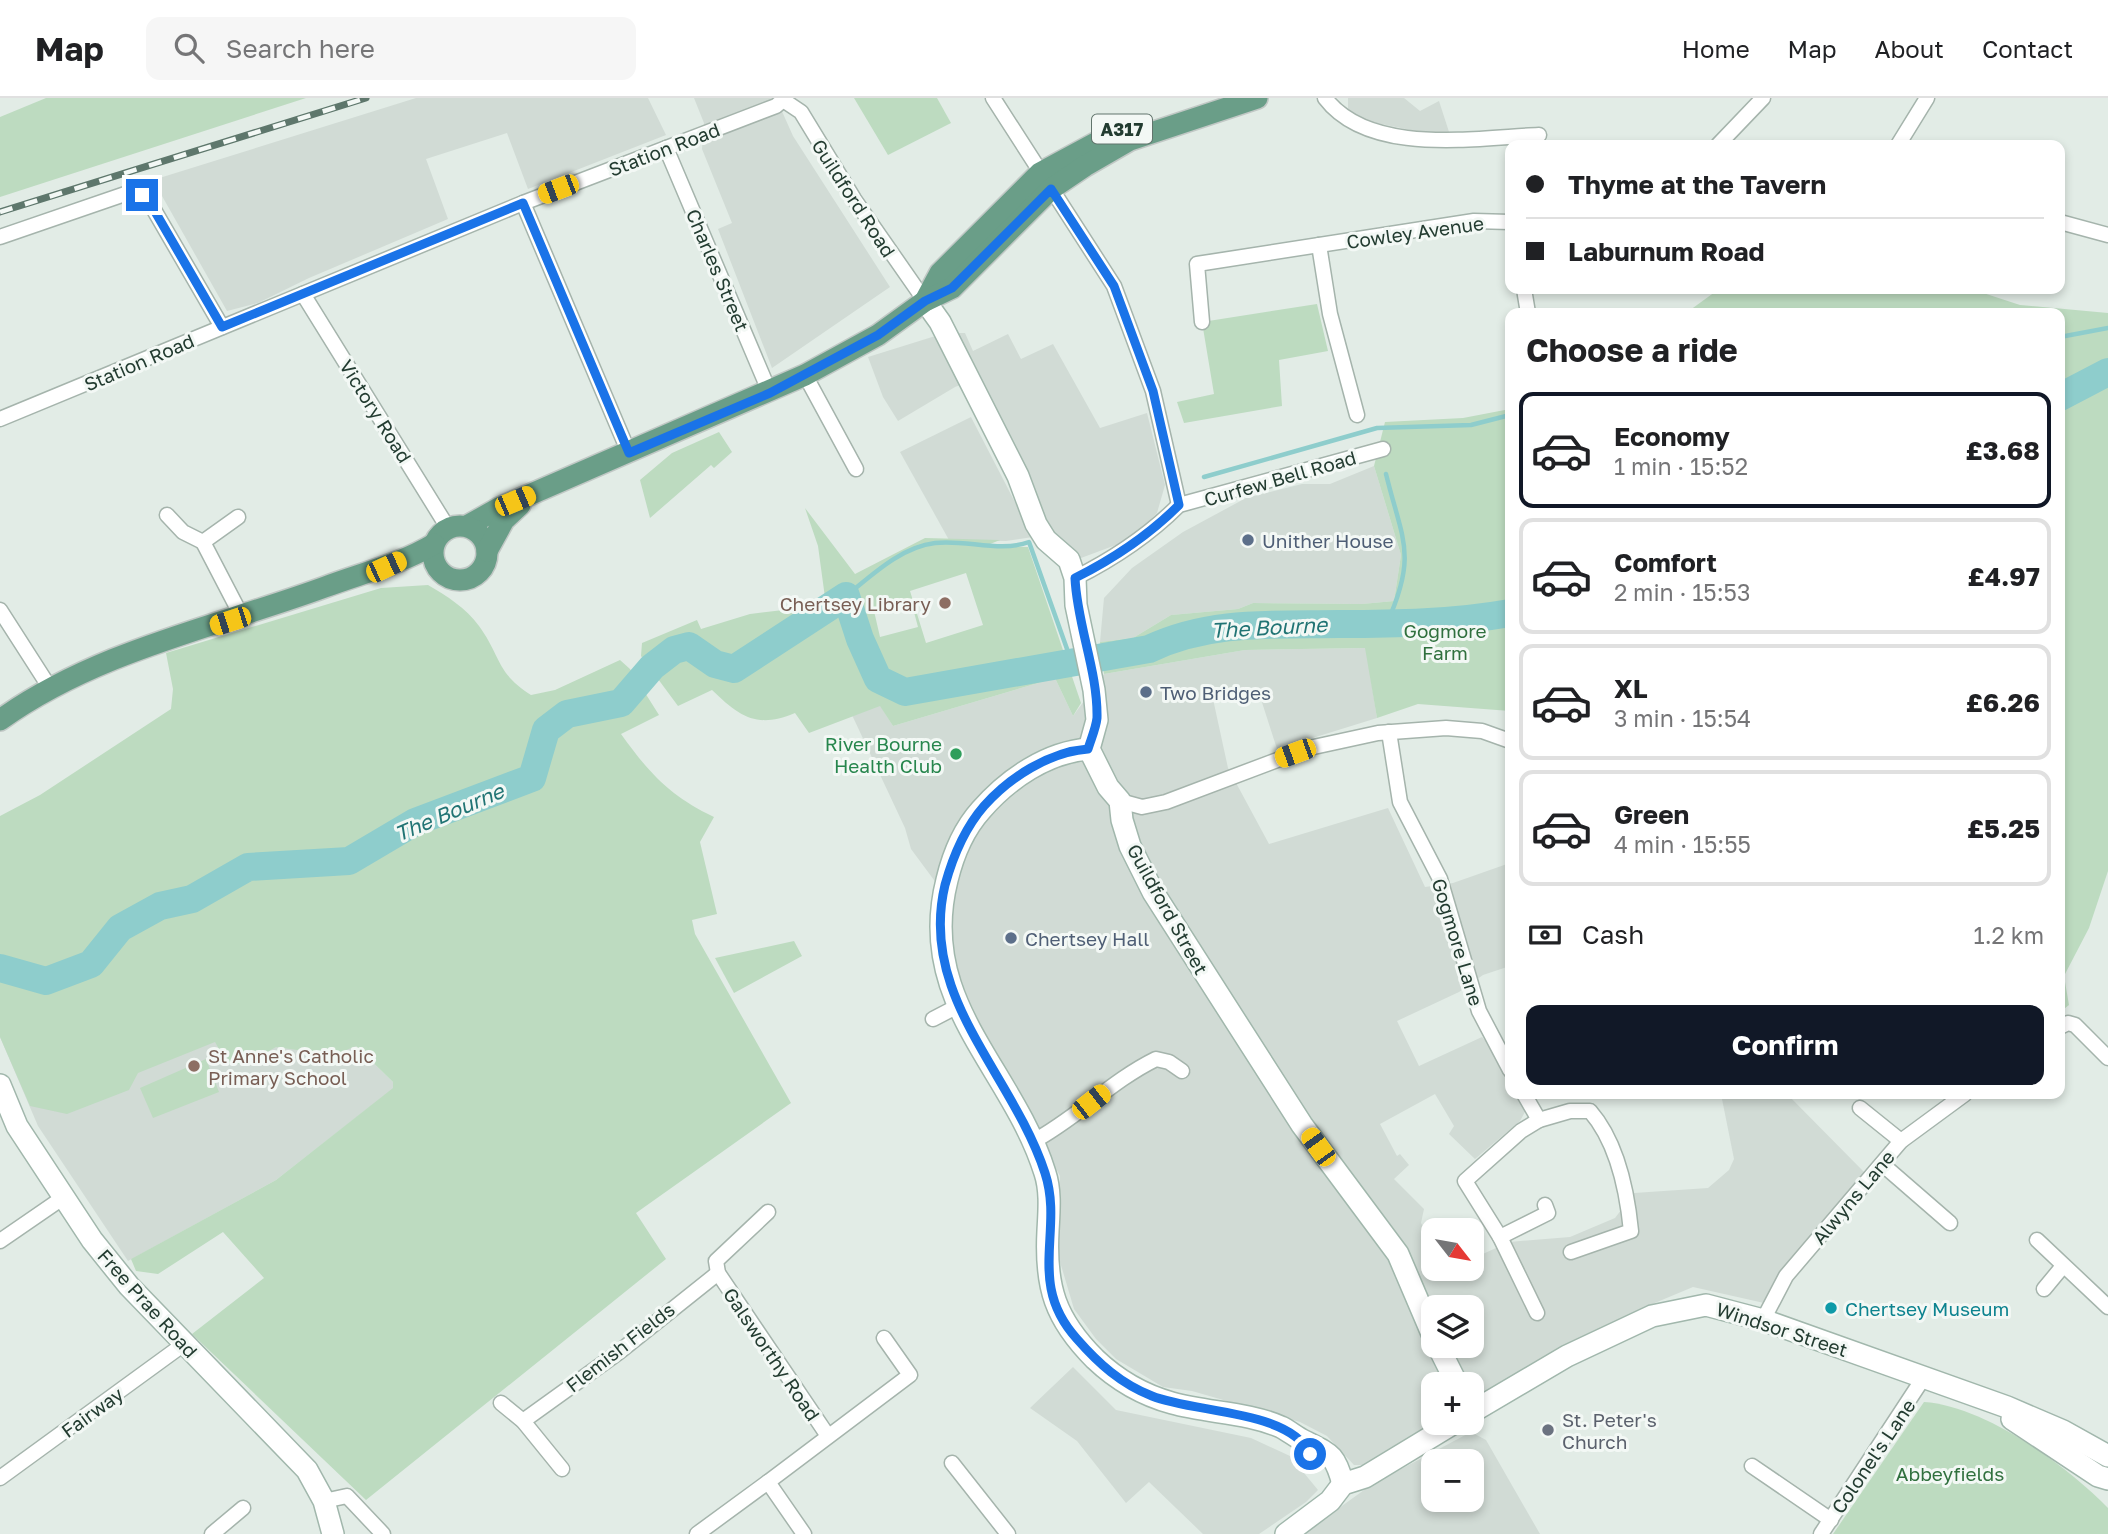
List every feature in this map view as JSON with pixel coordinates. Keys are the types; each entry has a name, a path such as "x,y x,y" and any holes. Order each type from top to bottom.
{"main road":[{"name":"A317","path":"0,720 50,688 145,647 386,567 531,495 770,393 805,375 878,335 925,301 940,273 1046,181 1124,127 1209,98"},
{"name":"A317","path":"1046,181 1130,140 1256,98"},
{"path":"925,301 940,322 1018,476 1036,524 1046,540 1069,560 1075,578 1076,605 1094,690 1097,720 1088,749 1070,751 1017,775 978,813 962,837 951,864 941,902 940,935 947,981 1032,1142 1045,1174 1049,1193 1048,1275 1053,1299 1061,1319 1074,1337 1116,1377 1149,1395 1174,1404 1237,1415 1280,1427 1304,1441 1310,1454 1343,1484"},
{"name":"A317","path":"386,567 442,573 454,579 471,577 483,565 487,551 504,520 531,495"},
{"path":"442,573 434,559 450,533 481,537 487,551"},
{"name":"Guildford Street","path":"1088,749 1108,787 1120,801 1122,820 1130,846 1153,892 1302,1125 1398,1254 1421,1308"},
{"name":"Free Prae Road","path":"0,1085 17,1126 92,1240 184,1344 307,1470 324,1501 333,1534"},
{"name":"Windsor Street","path":"1484,1404 1567,1356 1652,1316 1706,1305 1763,1320 1983,1399"},
{"path":"1983,1399 2063,1431 2108,1456"},
{"path":"1983,1399 2105,1481"},
{"path":"1286,1534 1330,1501 1343,1484 1365,1477 1434,1435"}],"street":[{"path":"993,98 1114,286 1153,391 1179,505"},
{"path":"1325,98 1344,118 1369,131 1413,138 1539,135"},
{"path":"1723,140 1763,98"},
{"path":"1901,140 1927,98"},
{"name":"Station Road","path":"0,419 523,203 776,106 783,99"},
{"name":"Guildford Road","path":"783,99 800,112 854,199 925,301"},
{"name":"Charles Street","path":"666,148 770,393"},
{"path":"0,237 125,194 142,195 150,203 222,327"},
{"path":"523,203 629,453"},
{"name":"Cowley Avenue","path":"1202,321 1197,264 1474,221 1505,222"},
{"path":"2065,223 2108,236"},
{"name":"Cowley Avenue","path":"1319,246 1330,314 1357,415"},
{"name":"Victory Road","path":"303,294 450,533"},
{"path":"805,375 856,469"},
{"name":"Curfew Bell Road","path":"1075,578 1104,563 1159,524 1179,505 1383,449"},
{"path":"167,515 183,532 203,542 242,617"},
{"path":"203,542 238,517"},
{"path":"0,610 50,688"},
{"path":"1120,801 1142,807 1166,802 1309,748 1389,732 1440,728 1482,731 1505,739"},
{"name":"Gogmore Lane","path":"1389,732 1400,802 1440,879 1457,929 1479,1011 1505,1060"},
{"path":"933,1019 958,1006"},
{"path":"2065,1024 2076,1025 2107,1055"},
{"path":"1032,1142 1054,1130 1132,1070 1156,1059 1169,1062 1182,1071"},
{"path":"1527,1099 1539,1120"},
{"name":"Alwyns Lane","path":"1763,1320 1770,1301 1786,1276 1901,1141 1958,1099"},
{"path":"1860,1108 1901,1141"},
{"path":"1537,1313 1500,1237 1465,1181 1521,1131 1539,1120 1585,1109 1602,1125 1622,1177 1631,1231 1571,1252"},
{"path":"1882,1164 1950,1223"},
{"path":"0,1241 64,1197"},
{"path":"1500,1237 1548,1213 1545,1205"},
{"name":"Galsworthy Road","path":"768,1212 716,1261 718,1273 828,1436"},
{"path":"2037,1240 2108,1307"},
{"path":"2044,1289 2063,1266"},
{"name":"Flemish Fields","path":"523,1421 619,1352 718,1273"},
{"name":"Galsworthy Road","path":"697,1534 910,1375 884,1338"},
{"name":"Fairway","path":"0,1478 184,1344"},
{"name":"Colonel's Lane","path":"1821,1534 1924,1377"},
{"path":"501,1403 523,1421 562,1469"},
{"path":"953,1463 1008,1534"},
{"path":"1752,1465 1831,1520"},
{"path":"768,1482 804,1534"},
{"path":"324,1501 347,1496 383,1534"},
{"path":"212,1534 243,1508"}],"shaded area":[{"path":"416,98 648,98 666,135 528,189 507,133 426,159 448,219 309,278 258,303 227,311 153,180"},
{"path":"694,98 776,98 793,136 890,287 772,368 718,229 732,223 702,149 704,123"},
{"path":"1348,98 1404,98 1420,111 1439,101 1450,135 1430,134 1362,120 1348,113"},
{"path":"945,333 965,333 973,351 1008,334 1021,359 1053,344 1100,428 1147,413 1165,485 1157,513 1132,539 1081,558 1056,544 976,379 955,387 898,421 883,397 868,357"},
{"path":"971,417 1033,537 1006,541 949,540 900,452"},
{"path":"1374,466 1401,555 1394,601 1362,604 1253,603 1238,609 1171,615 1133,638 1100,642 1104,598 1132,568 1183,532 1246,498 1302,484 1330,484"},
{"path":"1366,648 1377,718 1277,749 1258,690 1213,699 1228,768 1269,844 1388,808 1425,887 1453,883 1505,865 1505,968 1483,975 1459,992 1397,1021 1419,1066 1482,1037 1505,1061 1505,1099 1532,1099 1520,1121 1475,1159 1449,1134 1454,1126 1435,1094 1380,1124 1397,1156 1400,1154 1409,1165 1394,1179 1424,1209 1421,1218 1421,1281 1484,1281 1484,1253 1509,1242 1570,1237 1615,1218 1634,1193 1708,1188 1729,1170 1734,1159 1722,1099 1792,1099 1865,1173 1764,1303 1693,1287 1638,1310 1484,1397 1484,1372 1421,1372 1421,1433 1363,1465 1354,1465 1327,1436 1300,1422 1192,1391 1163,1387 1116,1359 1096,1339 1074,1309 1058,1255 1060,1176 970,1009 950,953 951,903 911,849 905,828 852,715 880,705 893,726 1055,678 1073,716 1104,674 1245,650"},
{"name":"St Anne's Catholic Primary School","path":"0,1019 356,1046 393,1082 394,1088 276,1180 128,1261 38,1126 0,1037"},
{"path":"1073,1367 1116,1410 1251,1438 1290,1456 1318,1490 1306,1502 1259,1534 1203,1534 1149,1482 1126,1503 1077,1441 1030,1408"},
{"path":"1465,1435 1477,1435 1486,1440 1540,1534 1303,1534 1371,1485 1421,1458 1421,1512 1484,1512 1484,1449 1439,1449"}],"green space":[{"path":"46,98 306,98 0,197 0,117"},
{"path":"854,98 937,98 951,123 888,155"},
{"path":"1712,294 1986,294 2020,305 2053,308 1693,308"},
{"path":"1317,304 1328,351 1279,360 1282,406 1184,423 1177,402 1214,394 1202,322"},
{"path":"2065,309 2108,313 2108,871 2089,928 2065,974"},
{"name":"Gogmore Farm","path":"1505,410 1505,711 1418,704 1377,718 1365,648 1245,650 1104,674 1100,642 1133,638 1171,615 1238,609 1253,603 1362,604 1394,601 1401,555 1374,466 1385,422 1463,418"},
{"path":"719,432 732,452 714,468 711,465 650,518 640,480 672,453"},
{"path":"805,508 855,574 925,538 1000,540 985,546 1028,547 1081,703 1073,716 1055,678 893,726 880,706 809,733 795,713 770,720 750,718 731,707 712,690 678,706 641,656 642,643 697,620 701,629 750,614 826,605 818,546","holes":["966,573 983,625 926,643 910,591","911,601 918,627 880,637 874,611"]},
{"path":"428,585 456,603 474,620 511,679 531,695 555,690 620,660 630,669 659,715 621,734 641,760 673,792 714,817 700,842 717,914 692,920 695,934 791,1103 636,1213 666,1259 366,1500 192,1334 264,1278 223,1232 158,1274 136,1271 131,1259 276,1180 393,1088 393,1082 356,1046 320,1061 297,1050 276,1047 246,1064 227,1063 215,1042 138,1073 129,1090 67,1114 30,1106 0,1037 0,816 40,795 171,709 173,689 166,653 381,588"},
{"path":"794,941 802,956 734,993 715,958"},
{"path":"2065,982 2069,1005 2065,1008"},
{"path":"206,1059 219,1092 153,1118 140,1088"},
{"name":"Abbeyfields","path":"1924,1402 1973,1414 2023,1440 2047,1457 2091,1491 2108,1508 2108,1534 1833,1534"}],"waterway":[{"name":"The Bourne","path":"2065,336 2108,328"},
{"name":"The Bourne","path":"2065,394 2108,372"},
{"name":"The Bourne","path":"1204,477 1377,428 1471,425 1505,416"},
{"name":"The Bourne","path":"1386,474 1402,532 1405,563 1397,599 1387,623"},
{"name":"The Bourne","path":"846,596 888,563 922,546 946,542 1006,546 1029,542 1072,663"},
{"name":"The Bourne","path":"0,968 46,981 91,964 120,928 160,906 192,899 248,867 349,861 415,822 532,778 546,730 567,714 621,703 652,667 674,650 689,646 715,664 734,669 846,596 860,639 878,679 905,692 1149,649 1195,633 1219,629 1266,625 1424,622 1505,614"}],"railway":[{"path":"0,212 366,98"}],"place":[{"name":"Unither House","path":"1248,540"},
{"name":"Chertsey Library","path":"945,603"},
{"name":"Two Bridges","path":"1146,692"},
{"name":"River Bourne Health Club","path":"956,754"},
{"name":"Chertsey Hall","path":"1011,938"},
{"name":"St Anne's Catholic Primary School","path":"194,1066"},
{"name":"Chertsey Museum","path":"1831,1308"},
{"name":"St. Peter's Church","path":"1548,1430"}],"route":[{"path":"142,195 150,203 222,327 523,203 629,453 770,393 878,335 925,301 952,288 1051,189 1114,286 1153,391 1179,505 1159,524 1104,563 1075,578 1076,605 1092,678 1097,720 1088,749 1070,751 1017,775 992,797 971,821 951,864 941,902 940,935 947,981 959,1010 1032,1142 1045,1174 1049,1193 1048,1275 1061,1319 1074,1337 1124,1382 1149,1395 1174,1404 1237,1415 1280,1427 1304,1441 1310,1454"}]}
